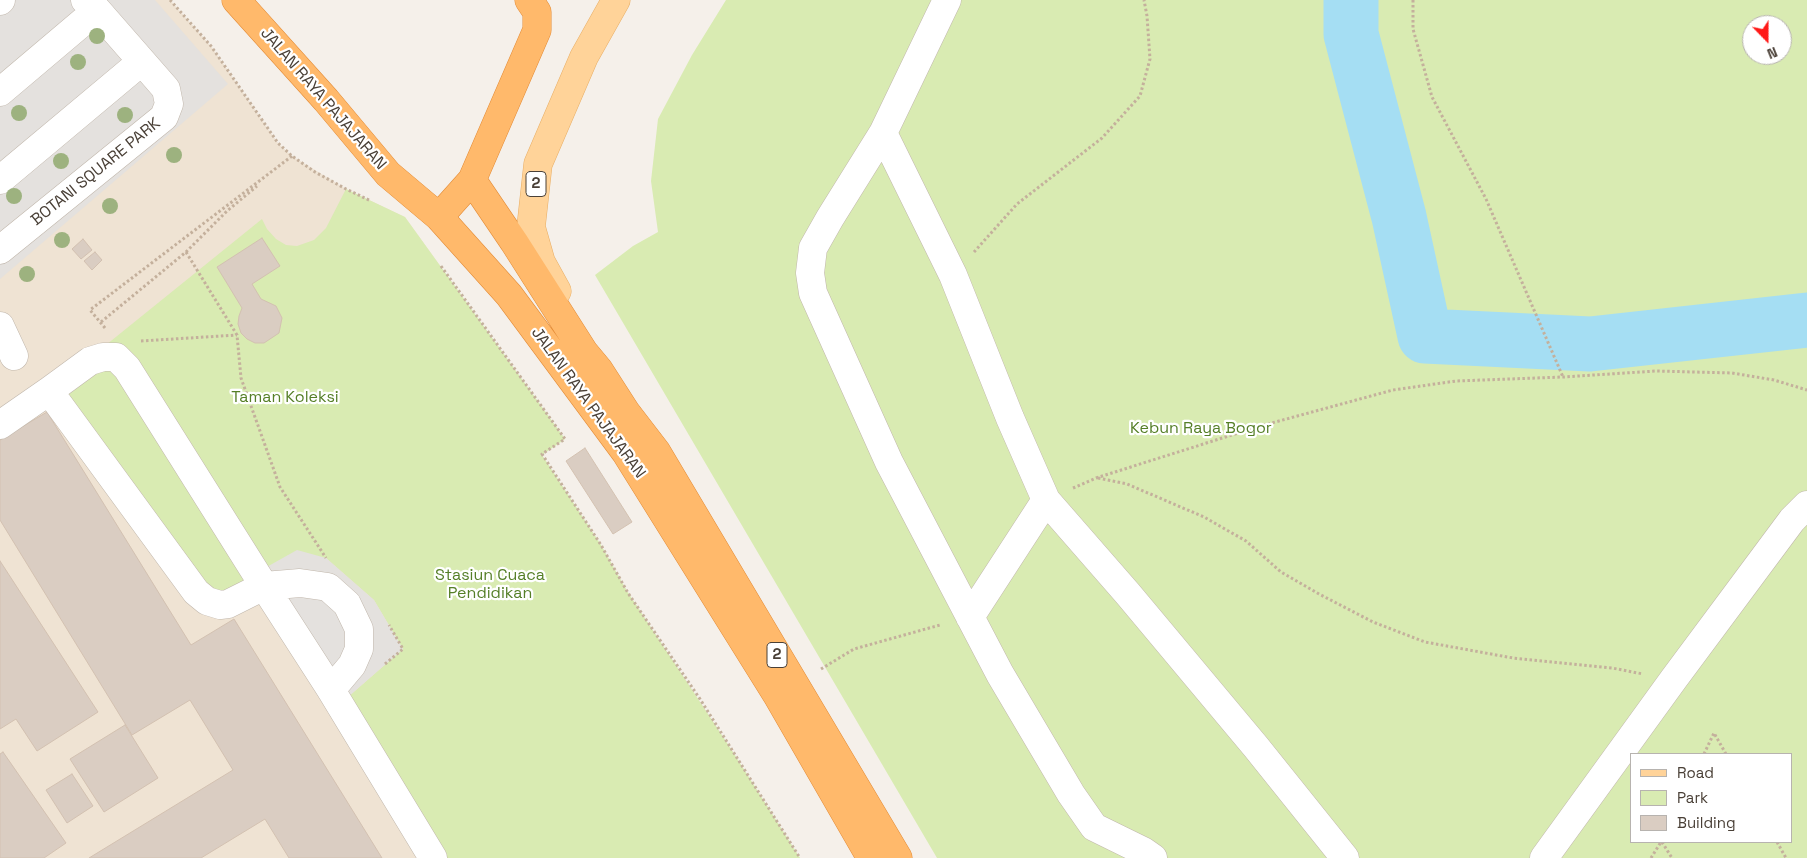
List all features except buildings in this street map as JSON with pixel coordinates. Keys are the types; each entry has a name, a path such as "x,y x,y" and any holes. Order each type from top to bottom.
{"highway":[{"name":"JALAN RAYA PAJAJARAN","path":"236,0 326,100 388,174 439,217 509,295 626,453 777,695 871,858"},
{"path":"439,217 472,180 537,30 537,12 529,0"},
{"path":"472,180 584,352 599,370 626,453"},
{"name":"2","path":"599,370 626,412 656,452 898,858"}],"main road":[{"name":"2","path":"599,370 541,262 531,227 538,164 584,57 616,0"}],"lane":[{"path":"947,0 884,133 812,248 810,273 813,293 889,462 1000,674 1071,794 1094,827 1143,851 1153,858"},
{"name":"BOTANI SQUARE PARK","path":"0,92 91,5 166,89 169,104 164,117 0,250"},
{"path":"0,180 141,62"},
{"path":"884,133 953,274 1010,418 1046,500 1128,594 1256,747 1345,858"},
{"path":"0,326 14,356"},
{"path":"0,425 90,361 103,357 116,357 127,368 331,690 433,858"},
{"path":"49,391 196,592 207,601 220,605 228,604 264,586 300,583 328,587 347,604 359,629 358,649 352,665 331,690"},
{"path":"970,617 1046,500"},
{"path":"1544,858 1672,680 1792,520 1807,505"}],"path":[{"path":"170,0 211,46 278,143 292,156 315,172 376,203"},
{"path":"953,274 1017,204 1102,138 1140,96 1150,59 1144,0"},
{"path":"1413,0 1413,29 1432,98 1486,199 1563,377"},
{"path":"101,322 186,252 227,211 292,156"},
{"path":"106,329 90,310 292,156"},
{"path":"186,252 237,335 241,378 280,488 326,558 332,564"},
{"path":"437,261 565,439 542,454 601,545 628,593 700,699 800,858"},
{"path":"135,342 237,335"},
{"path":"1046,500 1096,478 1258,427 1392,390 1456,381 1656,371 1732,373 1774,380 1807,390"},
{"path":"1096,478 1127,484 1204,517 1246,542 1281,572 1373,622 1425,642 1513,658 1612,668 1672,680"},
{"path":"795,684 854,649 970,617"},
{"path":"380,669 403,649 388,624"},
{"path":"1704,753 1714,732 1725,753"},
{"path":"1651,858 1661,843"},
{"path":"1663,843 1672,858"},
{"path":"1778,843 1786,858"}],"shaded area":[{"path":"0,0 170,0 211,46 278,143 292,156 346,189 405,217 565,439 542,455 601,545 627,591 800,858 0,858"},
{"path":"0,0 155,0 228,84 0,279"},
{"path":"297,550 326,558 374,600 403,649 340,704 256,573"}],"green space":[{"name":"Kebun Raya Bogor","path":"726,0 1807,0 1807,858 937,858 595,275 633,246 658,232 651,181 658,119 692,55"},
{"path":"346,189 405,217 565,439 542,455 601,545 627,591 800,858 433,858 340,704 403,649 374,600 326,558 220,605 49,391 262,219 267,229 276,239 286,245 297,246 314,240 326,228"}],"waterway":[{"path":"1351,0 1351,34 1399,217 1425,336 1590,344 1807,320"}],"park label":[{"name":"Taman Koleksi","path":"285,398"},
{"name":"Stasiun Cuaca Pendidikan","path":"490,585"}]}
